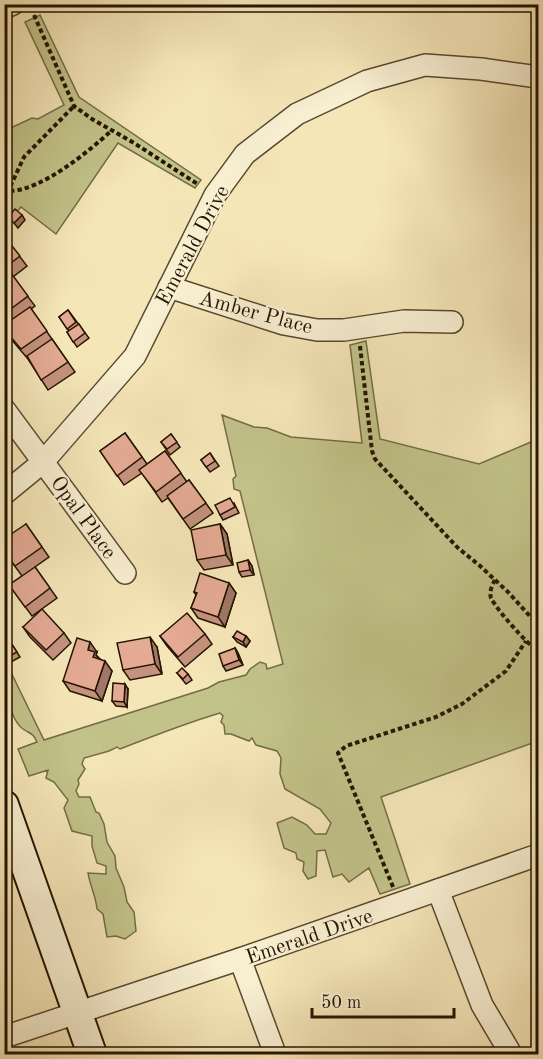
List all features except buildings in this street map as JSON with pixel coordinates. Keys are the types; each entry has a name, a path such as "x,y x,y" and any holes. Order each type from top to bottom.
{"main road":[{"path":"4,805 92,1054"}],"street":[{"path":"4,8 13,4"},
{"name":"Emerald Drive","path":"4,494 43,462 135,356 215,195 245,154 297,114 367,81 425,65 481,69 538,78"},
{"name":"Amber Place","path":"169,287 301,328 332,331 404,321 452,322"},
{"name":"Opal Place","path":"4,409 124,573"},
{"name":"Emerald Drive","path":"4,1037 240,959 538,855"},
{"path":"438,890 482,1005 511,1054"},
{"path":"240,959 275,1054"}],"path":[{"path":"34,15 74,106 215,195"},
{"path":"4,200 24,157 74,106"},
{"path":"10,191 23,189 58,172 111,131"},
{"path":"358,328 372,451 375,459 458,548 495,580 538,625"},
{"path":"495,580 491,589 492,599 526,641 538,651"},
{"path":"400,904 338,753 346,746 436,717 462,704 506,671 526,641"}],"green space":[{"path":"40,15 79,97 201,180 195,188 118,143 56,234 21,207 5,225 4,131 32,118 38,119 64,105 25,22"},
{"path":"366,341 380,439 479,464 538,439 538,741 381,797 410,884 380,894 369,868 349,882 342,874 333,877 325,850 317,851 316,876 308,879 303,871 304,862 297,859 296,853 284,848 277,823 292,817 307,825 315,834 326,834 331,823 320,809 285,789 280,774 281,758 277,751 256,745 252,738 249,741 225,734 224,725 221,722 223,716 220,713 120,749 117,747 84,758 82,764 85,769 78,780 76,791 79,797 90,797 96,812 99,813 104,824 107,842 115,856 116,868 127,902 134,912 136,931 125,939 116,936 107,937 103,914 97,909 88,873 106,874 106,866 97,863 92,846 92,836 72,831 64,808 68,800 54,782 46,778 48,770 29,776 18,749 37,742 33,735 18,724 9,703 5,701 5,660 44,740 246,675 260,662 266,664 267,669 283,664 240,491 234,489 233,479 236,476 222,415 291,437 362,443 350,345"}]}
